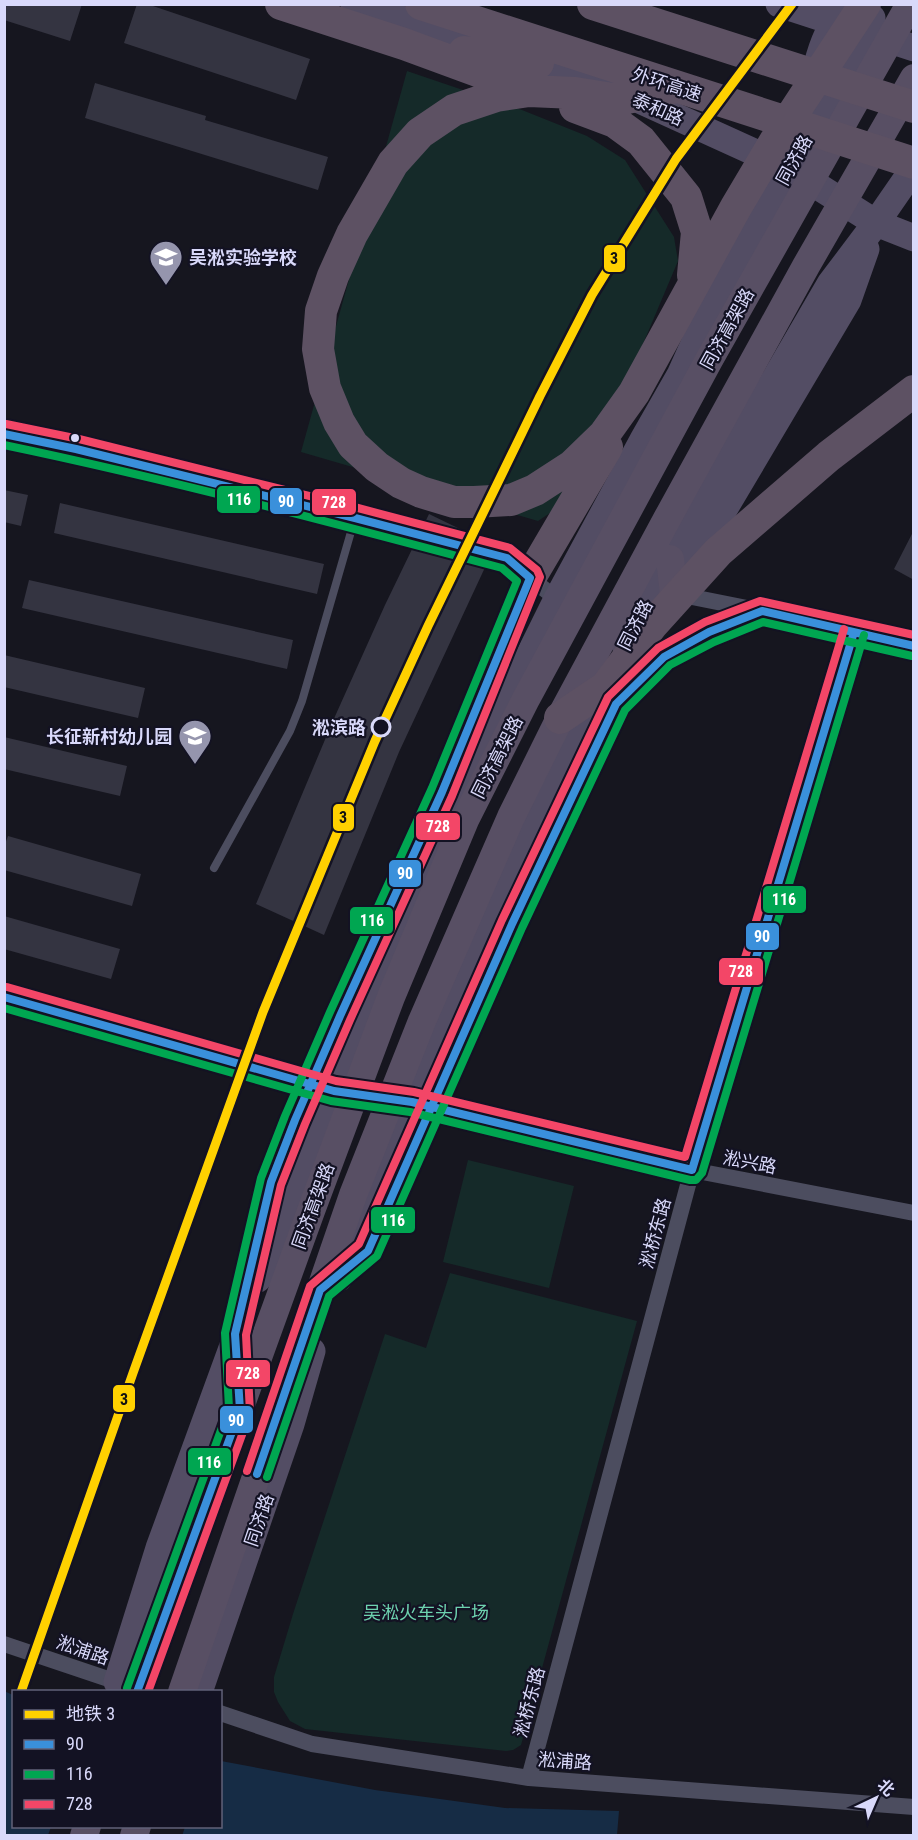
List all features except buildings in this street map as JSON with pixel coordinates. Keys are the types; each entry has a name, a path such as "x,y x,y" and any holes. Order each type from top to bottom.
{"highway":[{"path":"240,1410 235,1334 271,1182 295,1120 442,792 513,619 518,568 663,352 692,287 697,232 686,196 641,141 615,122 404,44 281,4"},
{"name":"外环高速","path":"421,4 914,163"},
{"path":"593,4 914,107"},
{"name":"同济高架路","path":"127,1687 240,1410 391,997 465,820 526,699 709,360 910,4"},
{"path":"677,87 619,100 575,93 529,91 496,96 454,110 420,133 393,163 352,234 333,276 321,311 318,349 325,388 339,422 353,445 377,467 401,483 421,492 454,502 474,502 511,500 535,490 572,466 604,435 634,393 765,158 864,18"},
{"path":"404,44 538,63"},
{"name":"同济高架路","path":"183,1690 353,1195 422,1021 511,817 560,718 800,276 914,78"},
{"path":"560,718 606,687 652,625 718,552 829,456 914,391"},
{"path":"320,1290 368,1251 512,924 616,704 674,594 670,559"},
{"path":"616,704 664,657 709,632 762,610"}],"main road":[{"name":"泰和路","path":"354,4 602,83 789,168 876,223 914,238"},
{"path":"779,4 864,18 914,48"},
{"name":"同济路","path":"127,1687 159,1548 272,1242 400,928 475,765 557,599 680,375 702,326 789,168 864,18 880,4"},
{"path":"789,168 823,41 839,13"},
{"name":"同济路","path":"201,1690 291,1424 319,1327 412,1102 556,778 670,559 830,284 914,168"},
{"name":"同济路","path":"674,594 848,300 876,223"},
{"name":"同济路","path":"518,568 590,537"}],"street":[{"path":"4,434 76,449 407,531"},
{"path":"518,568 557,599"},
{"path":"674,594 762,610 914,646"},
{"name":"淞桥东路","path":"529,1778 692,1170 854,632"},
{"name":"淞兴路","path":"4,997 334,1091 412,1102 692,1170 914,1214"},
{"name":"淞浦路","path":"4,1644 127,1687"},
{"name":"淞浦路","path":"222,1714 312,1744 529,1778 914,1807"}],"lane":[{"path":"214,868 290,731 302,701 355,518"}],"green space":[{"path":"407,71 522,110 587,136 625,160 674,237 678,261 580,493 538,521 301,452"},
{"path":"468,1160 574,1186 549,1288 443,1262"},
{"name":"吴淞火车头广场","path":"450,1273 637,1321 521,1745 506,1751 305,1729 290,1721 274,1692 274,1677 293,1614 385,1334 426,1348"}],"water":[{"path":"4,1691 12,1695 12,1828 222,1828 222,1761 375,1790 505,1808 619,1811 617,1835 5,1835"}],"pier":[{"path":"51,1828 185,1828 182,1836 48,1835"}],"tunnel":[{"path":"407,531 507,558"}],"metro line":[{"name":"3","path":"22,1690 263,1012 375,741 428,626 592,295 676,159 792,4"}],"transit line":[{"name":"728","path":"6,424 79,439 510,548 537,570 540,577 452,796 350,1020 281,1185 246,1335 250,1413 149,1690"},
{"name":"90","path":"4,434 76,449 507,558 530,578 442,792 340,1016 271,1182 235,1334 240,1410 138,1690"},
{"name":"116","path":"4,445 192,488 502,568 517,581 432,788 330,1012 261,1178 225,1333 229,1408 127,1688"},
{"name":"728","path":"247,1471 310,1286 359,1244 502,920 608,697 658,648 705,622 760,601 914,635"},
{"name":"90","path":"257,1474 320,1290 368,1251 512,924 616,704 664,657 709,632 762,611 914,646"},
{"name":"116","path":"267,1477 329,1296 377,1256 522,928 625,710 670,665 714,642 763,622 912,656"},
{"name":"728","path":"7,987 336,1081 414,1092 685,1157 844,629"},
{"name":"90","path":"4,997 334,1091 412,1102 692,1170 854,632"},
{"name":"116","path":"4,1008 331,1101 410,1112 696,1180 702,1173 864,635"}],"place":[{"name":"吴淞实验学校","path":"166,286"},
{"name":"淞滨路","path":"381,727"},
{"name":"长征新村幼儿园","path":"195,765"}]}
